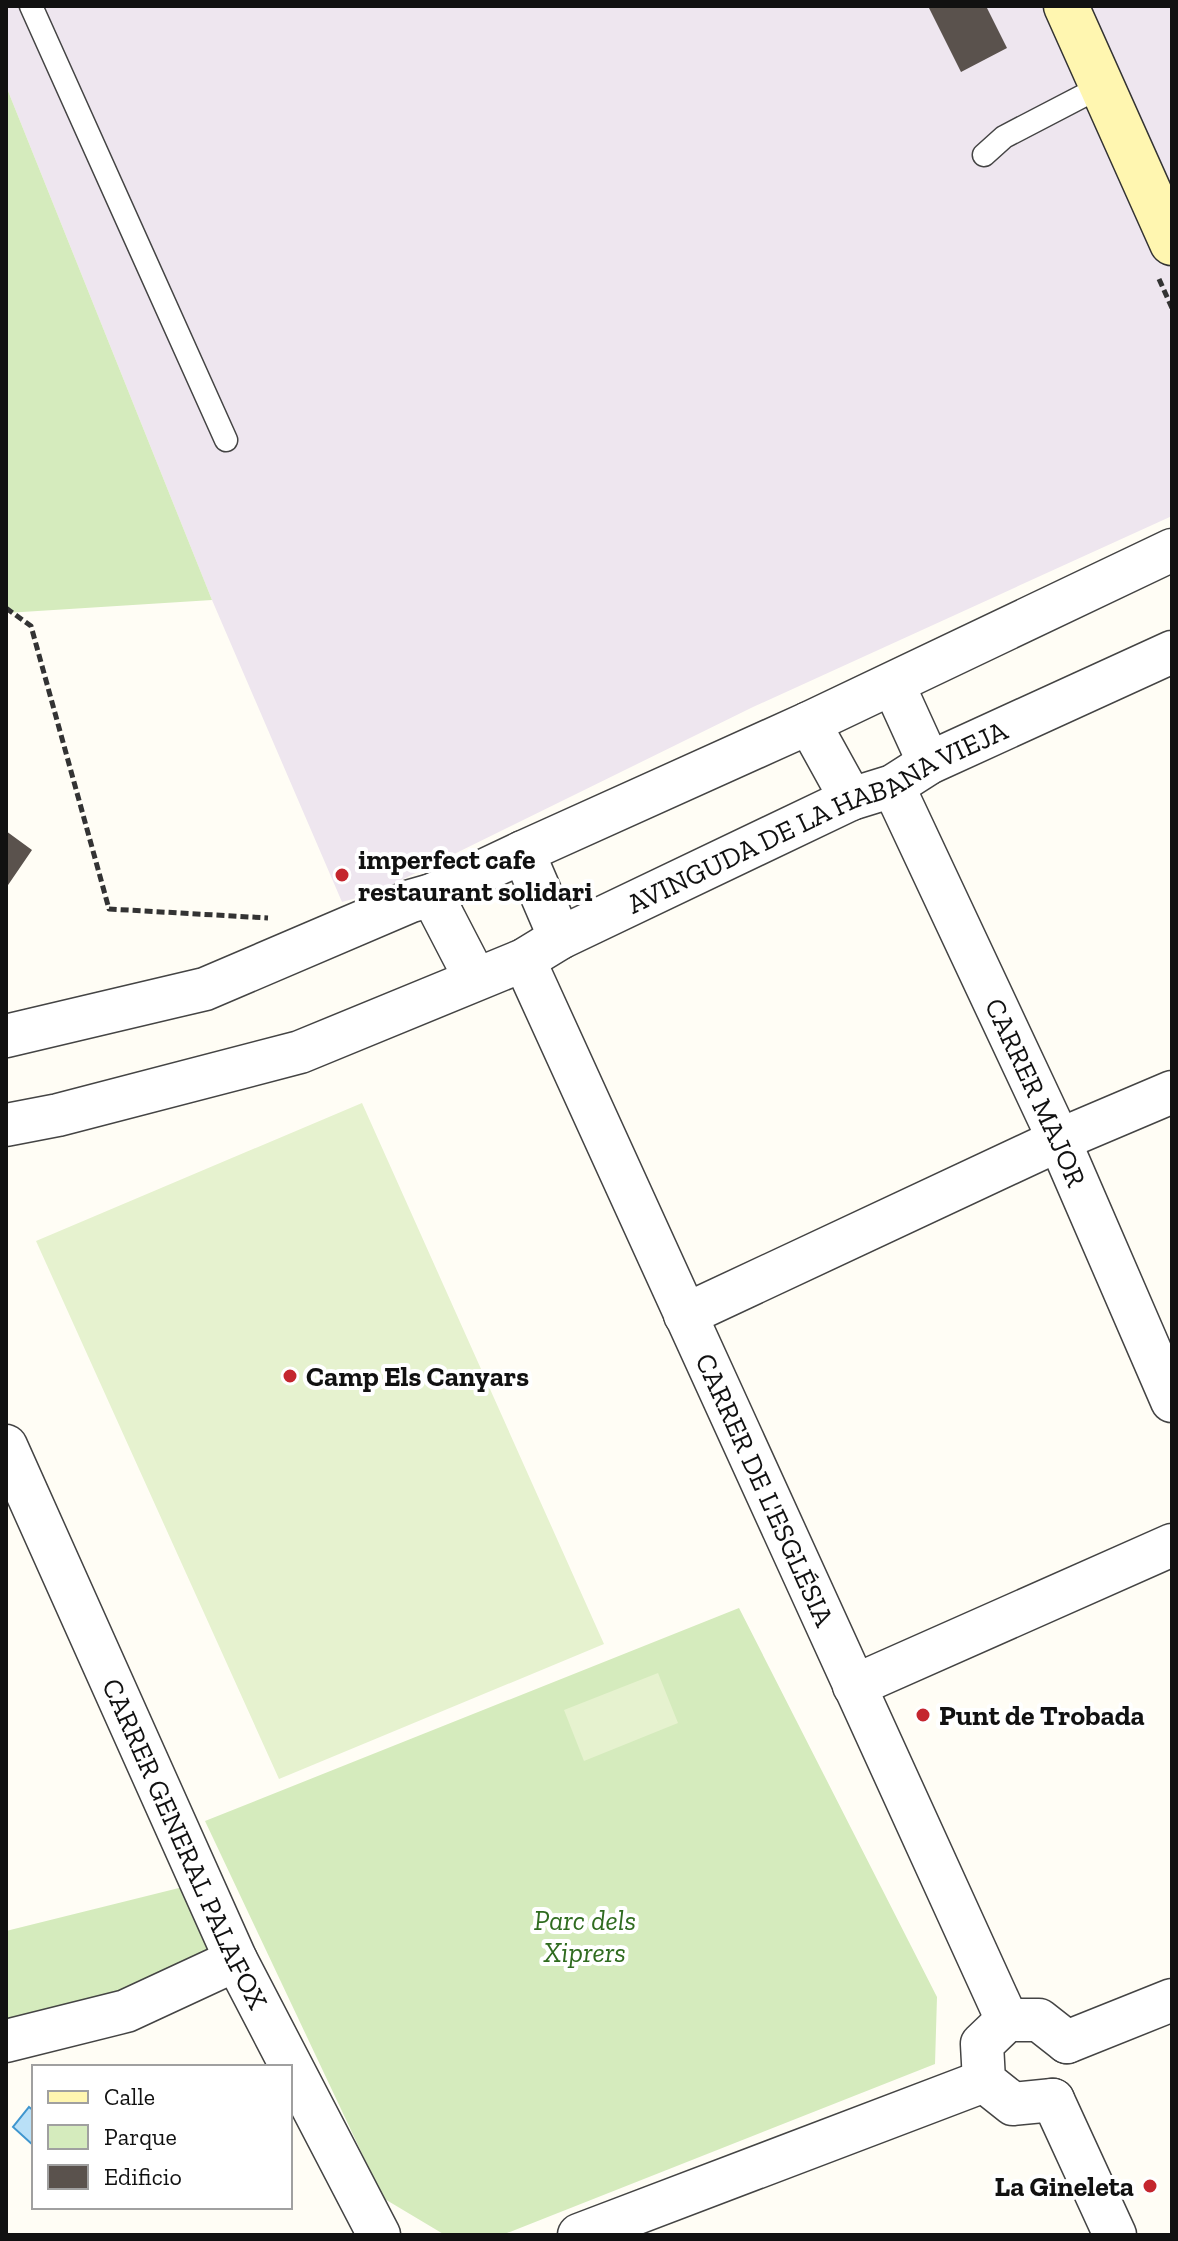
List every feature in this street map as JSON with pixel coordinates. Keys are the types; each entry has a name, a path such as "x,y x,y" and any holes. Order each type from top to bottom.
{"street":[{"path":"1066,6 1172,243"},
{"path":"6,1036 205,989 411,901 432,895 893,684 1172,550"},
{"name":"AVINGUDA DE LA HABANA VIEJA","path":"6,1125 58,1115 300,1052 524,960 560,938 851,799 893,786 929,763 1172,652"},
{"path":"893,684 929,763"},
{"path":"809,723 851,799"},
{"name":"CARRER MAJOR","path":"893,786 1059,1140 1172,1401"},
{"path":"523,852 560,938"},
{"path":"432,895 475,978"},
{"name":"CARRER DE L'ESGLÉSIA","path":"524,960 1007,2020"},
{"path":"685,1315 1059,1140 1172,1092"},
{"name":"CARRER GENERAL PALAFOX","path":"6,1446 236,1960 291,2065"},
{"path":"854,1686 1172,1545"},
{"path":"6,2041 126,2011 236,1960"},
{"path":"1067,2042 1172,2000"},
{"path":"1053,2100 1013,2104 984,2081 982,2044 1007,2020 1039,2020 1067,2042"},
{"path":"1053,2100 1068,2075 1067,2042"},
{"name":"CARRER GENERAL PALAFOX","path":"292,2068 379,2235"},
{"path":"579,2235 984,2081"},
{"path":"1053,2100 1115,2235"}],"lane":[{"path":"31,6 226,440"},
{"path":"984,155 1004,137 1102,86"}],"path":[{"path":"6,608 31,626 109,909 269,918"}],"shaded area":[{"path":"6,6 1172,6 1172,516 753,707 375,893 342,902 212,600 6,86"}],"green space":[{"path":"6,86 212,600 6,613"},
{"name":"Camp Els Canyars","path":"362,1103 604,1644 279,1779 36,1241"},
{"name":"Parc dels Xiprers","path":"739,1608 937,1997 935,2064 502,2235 445,2235 383,2198 205,1821"},
{"path":"658,1673 678,1723 584,1761 564,1710"},
{"path":"191,1885 224,1958 91,2002 6,2021 6,1931"}],"water":[{"path":"29,2107 32,2109 32,2144 13,2127"}],"building":[{"path":"928,6 986,6 1007,48 961,72"},
{"path":"6,831 32,850 6,888"}],"place":[{"name":"imperfect cafe restaurant solidari","path":"342,875"},
{"name":"Camp Els Canyars","path":"290,1376"},
{"name":"Punt de Trobada","path":"923,1715"},
{"name":"La Gineleta","path":"1150,2186"}]}
